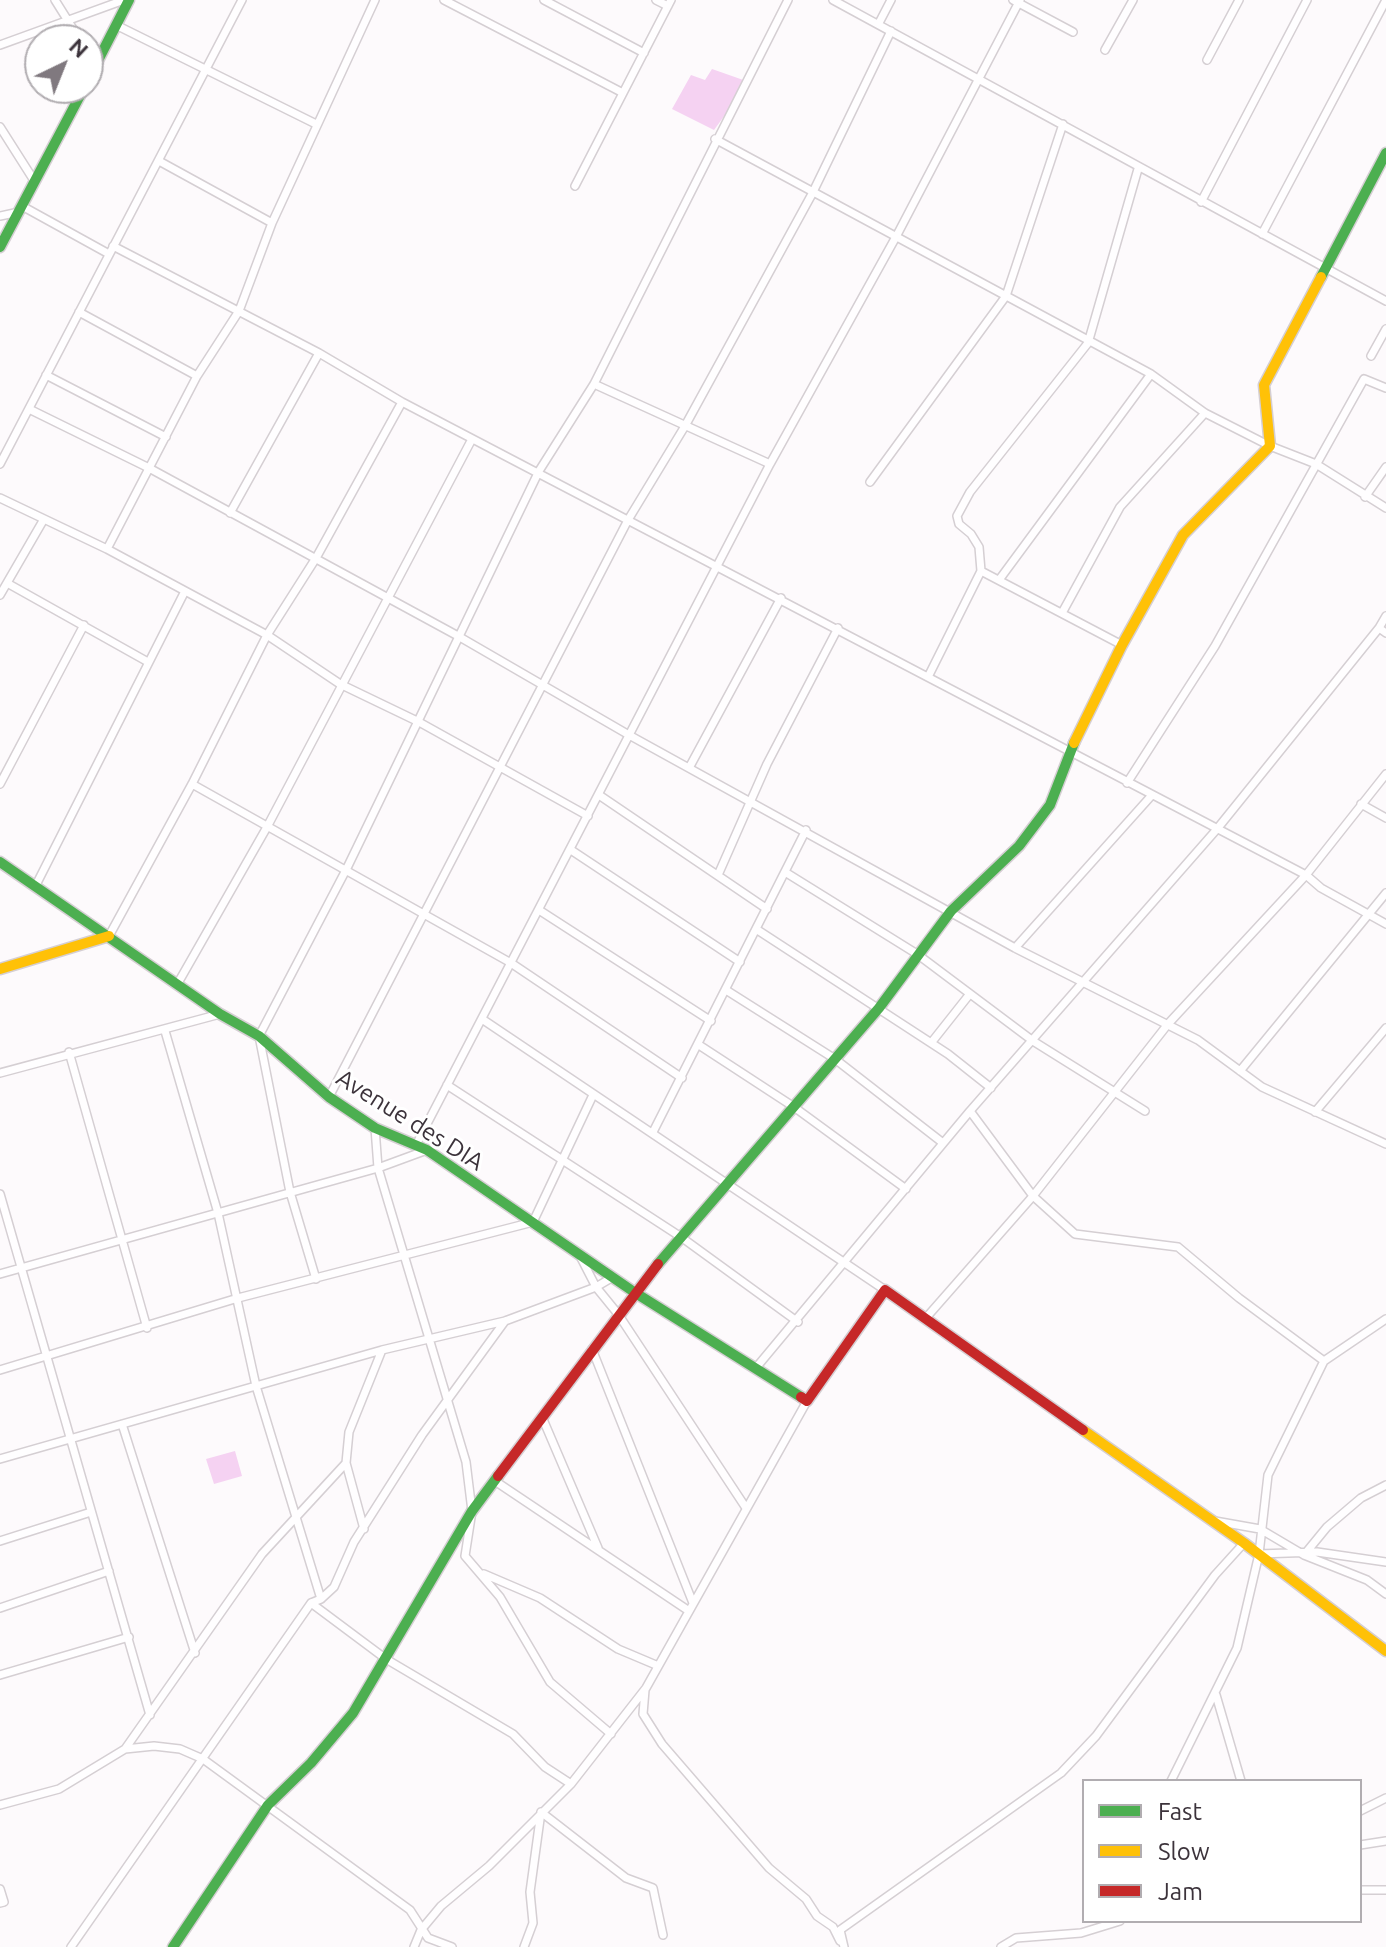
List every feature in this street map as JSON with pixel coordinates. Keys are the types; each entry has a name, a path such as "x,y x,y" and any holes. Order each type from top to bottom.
{"street":[{"path":"55,0 70,24"},
{"path":"0,45 126,0"},
{"path":"104,49 126,0"},
{"path":"0,464 242,0"},
{"path":"107,549 197,376 239,311 272,223 375,0"},
{"path":"444,0 623,93"},
{"path":"544,0 644,53"},
{"path":"575,186 670,3 656,0"},
{"path":"316,1279 290,1192 259,1036 347,868 539,471 594,384 715,139 749,82 788,0"},
{"path":"833,0 981,78 1138,169 1386,301"},
{"path":"879,23 891,0"},
{"path":"1105,50 1133,0"},
{"path":"1207,60 1239,0"},
{"path":"1201,202 1307,0"},
{"path":"1262,234 1386,0"},
{"path":"416,1145 770,464 897,235 981,78 1018,1 1073,32"},
{"path":"116,25 316,124"},
{"path":"329,1097 502,769 628,520 685,426 812,194 891,31"},
{"path":"0,247 76,104"},
{"path":"870,482 1006,296 1063,124"},
{"path":"0,127 35,182"},
{"path":"715,139 812,194 897,235 1088,343 1151,374 1205,413 1270,446 1316,464 1386,508"},
{"path":"173,1947 268,1805 311,1763 353,1713 472,1511 634,1292 879,1008 951,911 1019,846 1050,805 1070,751 1122,645 1183,535 1270,446 1264,385 1386,153"},
{"path":"159,161 272,223"},
{"path":"928,677 981,571 979,547 971,534 959,524 957,516 970,492 1088,343 1138,169"},
{"path":"0,216 21,209 239,311 402,402 1306,875 1321,888 1386,924"},
{"path":"79,312 197,376"},
{"path":"1371,356 1386,329"},
{"path":"230,513 319,353"},
{"path":"999,580 1151,374"},
{"path":"46,375 166,437"},
{"path":"1127,783 1215,646 1364,379 1386,388"},
{"path":"594,384 770,464"},
{"path":"0,969 109,936 192,784 267,635 316,558 402,402"},
{"path":"29,409 149,468 316,558 1015,948 1198,1040 1262,1087 1386,1144"},
{"path":"1062,613 1120,507 1205,413"},
{"path":"178,983 267,827 472,439"},
{"path":"1365,497 1386,467"},
{"path":"0,498 107,549 267,635 340,684 419,722 588,816"},
{"path":"0,595 44,519"},
{"path":"981,571 1122,645"},
{"path":"7,583 148,662"},
{"path":"35,887 184,593"},
{"path":"689,768 781,598"},
{"path":"755,1369 798,1322 970,1111 1217,829 1383,630 1386,616"},
{"path":"0,784 84,625"},
{"path":"718,875 750,801 838,628"},
{"path":"925,1319 1033,1196 1168,1024 1306,875 1386,774"},
{"path":"192,784 347,868 511,963 682,1078"},
{"path":"599,795 767,909"},
{"path":"1015,948 1152,795"},
{"path":"1361,804 1386,818"},
{"path":"653,1132 806,830"},
{"path":"571,850 740,962"},
{"name":"Avenue des DIA","path":"0,862 220,1014 259,1036 329,1097 375,1128 427,1150 634,1292 807,1401"},
{"path":"785,872 917,954 1033,1041 1145,1111"},
{"path":"1240,1071 1386,893"},
{"path":"539,910 711,1021"},
{"path":"756,929 931,1043 991,1088"},
{"path":"726,990 835,1059 943,1143"},
{"path":"931,1043 969,995"},
{"path":"0,1073 69,1052 165,1031 220,1014"},
{"path":"482,1019 847,1262 1205,1519 1244,1543 1386,1651"},
{"path":"1315,1112 1386,1028"},
{"path":"165,1031 218,1213 256,1386 321,1599"},
{"path":"699,1045 794,1107 906,1189"},
{"path":"69,1052 147,1328"},
{"path":"447,1085 681,1237 798,1322"},
{"path":"0,1370 238,1298 533,1222 593,1095"},
{"path":"970,1111 1033,1196 1075,1234 1178,1247 1239,1298 1324,1361"},
{"path":"375,1128 378,1168 466,1462 472,1511 465,1556 500,1597 550,1682 611,1734"},
{"path":"0,1274 378,1168 427,1150"},
{"path":"0,1194 19,1269 150,1715"},
{"path":"579,1254 596,1287 618,1314 746,1508"},
{"path":"0,1459 382,1350 505,1321 596,1287 613,1277"},
{"path":"414,1947 421,1930 441,1906 489,1866 571,1784 646,1688 656,1665 807,1401 885,1290"},
{"path":"1172,1779 1237,1648 1259,1554 1268,1475 1324,1361 1386,1319"},
{"path":"71,1947 311,1603 321,1599 334,1587 364,1529 422,1435 449,1402 505,1321"},
{"path":"592,1349 691,1607"},
{"path":"364,1529 346,1463 349,1432 382,1350"},
{"path":"542,1417 598,1550"},
{"path":"122,1424 195,1653"},
{"path":"0,1805 59,1789 125,1749 262,1554 346,1463"},
{"path":"495,1481 691,1607"},
{"path":"1304,1555 1350,1507 1386,1485"},
{"path":"0,1541 91,1512"},
{"path":"1205,1519 1260,1529 1304,1555 1367,1580 1386,1594"},
{"path":"844,1947 840,1930 1061,1773 1096,1736 1215,1575 1244,1543"},
{"path":"1259,1554 1304,1555 1317,1552 1386,1562"},
{"path":"465,1556 490,1579 540,1598 618,1649 656,1665"},
{"path":"0,1608 109,1571"},
{"path":"311,1603 386,1659 513,1734 545,1767 571,1784"},
{"path":"0,1675 129,1637"},
{"path":"646,1688 643,1714 662,1744 769,1868 833,1927 844,1947"},
{"path":"1216,1693 1240,1779"},
{"path":"125,1749 154,1746 180,1749 203,1759 410,1910 428,1938 452,1947"},
{"path":"1362,1810 1386,1798"},
{"path":"541,1812 626,1878 653,1888 663,1935"},
{"path":"524,1947 533,1923 530,1892 541,1812"},
{"path":"1362,1845 1386,1841"},
{"path":"0,1889 4,1902 0,1903"},
{"path":"1362,1890 1386,1890"},
{"path":"1001,1947 1016,1938 1081,1933 1114,1923"}],"shaded area":[{"path":"712,69 749,82 714,130 672,109 691,75 705,80"},
{"path":"235,1451 242,1476 214,1484 206,1459"}],"traffic: fast":[{"path":"104,49 129,0"},
{"path":"0,247 76,104"},
{"path":"1321,277 1386,153"},
{"path":"658,1264 879,1008 951,911 1019,846 1050,805 1074,743"},
{"path":"0,862 220,1014 259,1036 329,1097 375,1128 427,1150 634,1292 801,1397"},
{"path":"173,1947 268,1805 311,1763 353,1713 472,1511 498,1476"}],"traffic: slow":[{"path":"1074,743 1122,645 1183,535 1270,446 1264,385 1321,277"},
{"path":"0,969 109,936"},
{"path":"1083,1430 1244,1543 1386,1651"}],"traffic: jam":[{"path":"498,1476 658,1264"},
{"path":"801,1397 807,1401 885,1290 1083,1430"}]}
